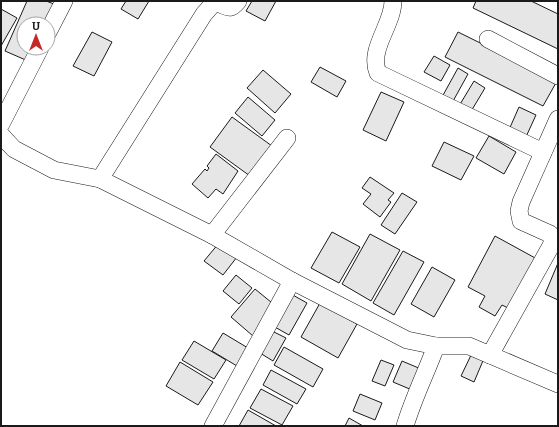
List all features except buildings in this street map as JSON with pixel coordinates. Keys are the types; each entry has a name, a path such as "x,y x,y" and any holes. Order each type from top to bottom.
{"street":[{"path":"56,16 64,1"},
{"path":"100,179 204,14 212,5 217,3 227,8 234,6 238,1"},
{"path":"393,1 376,55 375,62 378,73 543,152"},
{"path":"488,39 558,76"},
{"path":"1,124 36,56"},
{"path":"490,355 552,244 550,234 521,221 519,211 521,202 558,119"},
{"path":"1,135 14,149 54,170 100,179 212,235 292,282 407,340 436,346 469,346 558,384"},
{"path":"212,235 287,138"},
{"path":"213,426 292,282"},
{"path":"406,426 412,403 436,346"}]}
